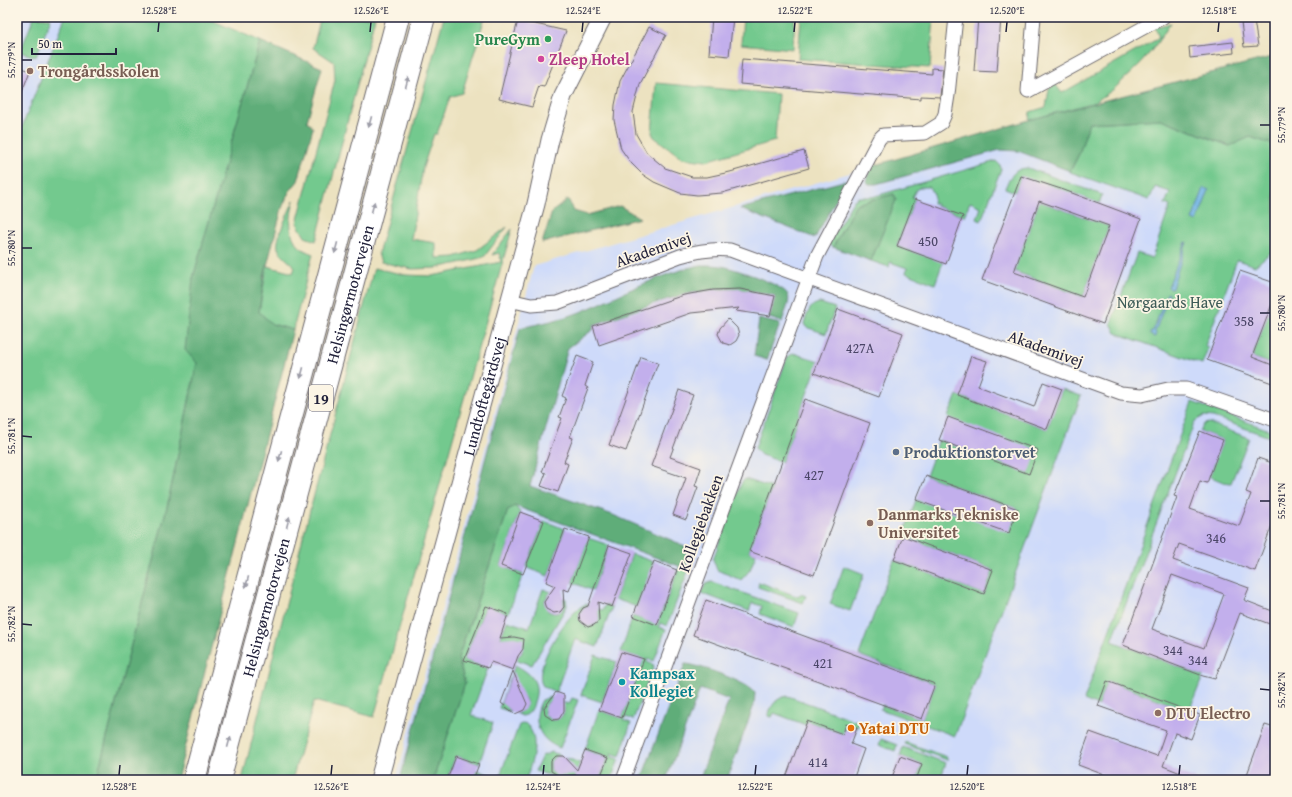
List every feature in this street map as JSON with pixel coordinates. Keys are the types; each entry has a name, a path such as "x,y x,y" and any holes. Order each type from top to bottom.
{"highway":[{"name":"Helsingørmotorvejen","path":"194,780 398,17"},
{"name":"Helsingørmotorvejen","path":"219,780 424,17"}],"street":[{"name":"Lundtoftegårdsvej","path":"379,780 563,96 603,17"},
{"path":"808,278 821,246 879,139 883,135 925,133 941,123 945,114 948,95 956,17"},
{"path":"1034,17 1028,91 1163,17"},
{"name":"Akademivej","path":"509,300 531,305 557,303 680,256 716,248 744,254 1121,393 1146,394 1168,389 1186,389 1275,420"},
{"name":"Kollegiebakken","path":"623,780 808,278"}],"shaded area":[{"name":"Trongårdsskolen","path":"17,17 65,17 22,127 17,125"},
{"name":"Danmarks Tekniske Universitet","path":"1275,56 1275,780 396,780 534,266 1029,120"}],"green space":[{"path":"34,17 51,18 36,57 20,52"},
{"path":"65,17 204,17 260,41 193,278 197,362 168,503 96,780 17,780 17,125 22,127"},
{"path":"323,17 375,17 316,241 305,237 297,223 335,80 334,62 313,48 320,20"},
{"path":"444,17 485,17 462,93 450,97 437,134 434,134 423,167 411,239 436,243 436,258 454,257 477,250 507,227 484,257 436,268 412,269 381,262 378,254"},
{"path":"743,17 795,17 793,49 741,44"},
{"path":"801,17 934,17 930,68 798,59"},
{"path":"1171,23 1140,64 1114,89 1095,102 1029,120 1030,112 1046,107 1049,89 1055,84 1062,93 1159,38 1155,27"},
{"path":"260,41 322,68 307,121 313,128 298,181 289,192 282,208 264,277 259,312 272,324 293,330 177,780 96,780 168,503 197,363 185,350 193,278"},
{"path":"1275,56 1275,145 1250,137 1230,146 1161,119 1089,123 1079,154 1070,171 1018,151 1000,150 876,184 869,184 866,181 872,166 1029,120"},
{"path":"656,83 778,94 775,141 706,161 682,158 654,137 652,133"},
{"name":"Nørgaards Have","path":"1161,119 1229,146 1250,137 1275,145 1275,255 1270,253 1255,266 1237,260 1205,346 1208,348 1202,364 1116,333 1111,323 1137,253 1152,258 1170,206 1165,204 1170,192 1155,187 1149,200 1070,172 1079,154 1089,123"},
{"path":"996,161 1000,165 1001,169 981,221 977,219 981,207 970,202 964,216 936,206 937,204 933,203 934,194 929,187 920,187 916,190 912,197 915,199 897,246 943,262 935,284 906,273 907,268 890,262 889,267 871,261 896,200 894,194 856,204 833,247 828,244 854,200 859,197 872,197"},
{"path":"1023,168 1028,168 1102,195 1099,204 1086,198 1085,200 1077,197 1078,195 1072,192 1071,194 1062,191 1062,189 1046,185 1047,183 1040,181 1039,183 1021,176 1015,192 1005,188 1016,171"},
{"path":"847,180 815,238 740,209"},
{"path":"894,194 896,200 871,261 833,247 856,204"},
{"path":"568,199 574,211 587,215 620,206 640,218 542,243 552,212"},
{"path":"294,200 291,224 294,239 304,250 313,254 293,330 272,324 259,312 267,266 293,273 295,267 285,258 278,248 281,231"},
{"path":"1039,201 1109,226 1083,297 1014,271"},
{"path":"512,229 374,717 314,701 292,780 242,780 304,533 374,268 406,275 432,276 501,262 499,253 492,255"},
{"path":"701,265 720,266 732,269 760,278 785,291 788,295 789,301 782,322 769,318 775,296 745,290 726,289 709,290 675,297 593,325 594,329 568,348 530,486 613,515 685,546 687,569 515,506 508,510 458,658 465,683 433,780 400,780 520,328 569,316 642,284 671,273"},
{"path":"1273,300 1275,301 1275,365 1252,357"},
{"path":"820,303 835,308 826,334 806,327 804,324 807,314 813,305"},
{"path":"759,319 780,324 767,360 754,356"},
{"path":"793,353 819,361 782,462 761,455 755,448 787,358"},
{"path":"1062,389 1081,396 955,736 880,709 882,705 922,719 935,684 859,655 894,560 984,594 993,570 903,536 916,500 1018,509 926,476 939,440 1029,474 948,417 957,395 1047,429"},
{"path":"1192,402 1275,432 1275,439 1213,417 1204,416 1195,421 1112,641 1203,676 1189,711 1107,681 1098,706 1084,700"},
{"path":"1209,423 1249,438 1231,483 1223,482 1209,476 1223,440 1200,431 1204,424"},
{"path":"745,479 772,488 749,551 756,554 750,570 741,580 717,570 713,559 741,484"},
{"path":"515,506 520,512 501,566 523,574 508,614 486,606 464,660 488,668 471,715 493,723 479,764 456,756 447,780 433,780 465,683 458,658 508,510"},
{"path":"544,521 565,529 548,576 526,567"},
{"path":"588,538 609,545 593,591 572,582"},
{"path":"632,554 654,562 637,607 615,599"},
{"path":"680,565 689,569 667,626 660,623 659,627 666,629 654,661 647,659 647,662 654,665 633,720 626,717 623,720 631,723 620,756 611,753 612,757 619,759 611,780 599,780 608,758 585,750 599,710 622,718 643,659 621,652 633,616 657,624"},
{"path":"844,566 864,574 850,611 830,604"},
{"path":"712,582 799,613 794,627 760,614 762,606 752,603 749,611 701,593 706,584"},
{"path":"759,582 799,597 800,594 806,596 803,603 758,587"},
{"path":"543,589 554,593 548,595 544,602 548,611 558,613 561,611 564,607 563,598 566,599 567,606 532,665 512,658 517,657 522,653 522,643 496,651 507,621 529,628"},
{"path":"586,604 590,606 583,608 579,618 586,626 594,625 599,619 599,614 596,609 603,610 605,605 612,607 597,647 575,639 556,692 544,687 541,680 541,669 553,642 570,617 579,608"},
{"path":"595,655 617,662 602,702 581,695"},
{"path":"685,664 700,667 734,679 744,684 755,693 754,705 727,780 699,780 729,700 700,689 666,780 641,780"},
{"path":"515,665 530,675 536,689 532,709 528,714 522,716 516,713 526,706 526,700 522,695 507,707 511,712 499,708"},
{"path":"788,696 859,722 853,738 807,721 806,725 774,713 772,717 768,716 777,700"},
{"path":"550,697 555,700 548,702 544,712 551,720 559,719 562,716 564,707 561,702 569,704 572,698 578,700 560,748 546,740 542,735 537,722 537,715 542,700"},
{"path":"525,723 530,729 534,743 534,750 526,780 473,780 476,770 499,778 519,725"},
{"path":"881,739 897,745 895,751 879,745"},
{"path":"905,742 947,757 947,760 904,744"},
{"path":"903,747 946,763 940,780 916,780 922,764 900,756"},
{"path":"552,752 561,756 553,758 550,764 551,771 556,776 565,775 570,764 567,758 580,763 574,780 550,780 552,776 535,771 542,756"}],"water":[{"path":"1204,188 1209,190 1197,222 1192,220"},
{"path":"1186,242 1172,288 1168,287"},
{"path":"1167,293 1169,294 1155,332 1155,337 1150,335 1151,331 1153,331"}],"building":[{"path":"712,17 733,17 729,56 709,54"},
{"path":"978,17 1001,17 997,72 974,71"},
{"path":"518,20 566,31 544,87 539,86 532,107 499,99"},
{"path":"1254,20 1258,46 1244,47 1241,22"},
{"path":"649,27 666,35 640,84 633,112 636,134 647,153 665,168 692,177 707,177 730,172 804,151 809,168 722,193 697,195 680,193 654,182 642,174 631,163 621,149 614,120 615,105 620,81"},
{"path":"1233,42 1234,53 1190,58 1189,47"},
{"path":"742,59 932,74 932,68 943,69 940,97 921,96 921,99 740,84"},
{"path":"17,66 30,71 18,102 17,102"},
{"path":"1021,176 1064,190 1141,219 1103,324 982,280","holes":["1039,201 1109,226 1083,297 1014,272"]},
{"path":"915,199 963,216 946,264 897,246"},
{"path":"1240,271 1275,283 1275,296 1252,357 1275,366 1275,384 1207,360"},
{"path":"740,289 775,296 770,316 736,311 739,308 691,313 599,345 593,326 684,295 713,290"},
{"path":"838,309 903,333 879,397 814,373"},
{"path":"728,319 737,328 739,335 736,341 730,345 723,343 718,334 720,328"},
{"path":"577,356 593,362 585,386 588,388 570,437 573,438 564,462 568,464 558,492 541,486 546,473 542,472 562,418 559,417 566,398 562,396"},
{"path":"971,356 987,361 978,386 1034,407 1043,382 1062,389 1047,429 957,395"},
{"path":"641,357 658,363 626,451 609,445"},
{"path":"679,390 693,395 670,457 701,468 695,486 698,487 686,520 673,515 686,478 651,466"},
{"path":"805,399 870,423 814,575 749,551"},
{"path":"948,417 1038,450 1029,474 939,440"},
{"path":"1200,431 1223,440 1207,483 1200,481 1190,509 1239,526 1251,494 1246,492 1258,458 1275,464 1275,517 1255,571 1179,544 1173,560 1249,588 1244,600 1275,612 1275,626 1240,613 1215,679 1203,676 1123,645 1177,497 1174,496","holes":["1172,575 1224,594 1204,648 1152,629"]},
{"path":"926,476 1018,509 1009,533 916,500"},
{"path":"520,512 544,521 523,574 501,566"},
{"path":"565,529 589,537 569,591 563,589 564,607 560,612 554,613 546,609 544,602 555,586 546,582"},
{"path":"903,536 993,570 984,594 894,560"},
{"path":"609,545 632,553 612,607 598,602 599,621 588,627 580,621 579,614 583,608 588,606"},
{"name":"Kampsax Kollegiet","path":"654,561 677,570 657,625 633,616"},
{"path":"706,600 935,684 922,719 693,635"},
{"path":"486,606 508,614 500,638 514,637 524,639 523,649 518,656 513,670 491,662 488,668 464,660"},
{"name":"Kampsax Kollegiet","path":"621,652 644,659 622,718 599,710"},
{"path":"513,671 527,704 524,710 515,714 501,703"},
{"path":"1107,681 1200,715 1191,739 1175,733 1163,766 1198,780 1118,780 1078,765 1090,732 1157,756 1166,730 1098,706"},
{"path":"556,692 564,695 564,711 559,719 553,720 545,715 544,708"},
{"path":"807,721 843,734 846,724 857,728 851,744 864,749 853,780 785,780"},
{"path":"1265,725 1275,728 1275,780 1245,780"},
{"path":"585,750 608,758 599,780 574,780 576,775 559,776 551,771 551,761 556,756 564,756 577,770"},
{"path":"456,756 479,764 473,780 447,780"},
{"path":"900,756 922,764 916,780 891,780"}],"place":[{"name":"PureGym","path":"548,39"},
{"name":"Zleep Hotel","path":"541,59"},
{"name":"Trongårdsskolen","path":"30,71"},
{"name":"Produktionstorvet","path":"896,452"},
{"name":"Danmarks Tekniske Universitet","path":"870,523"},
{"name":"Kampsax Kollegiet","path":"622,682"},
{"name":"DTU Electro","path":"1158,713"},
{"name":"Yatai DTU","path":"851,728"}]}
